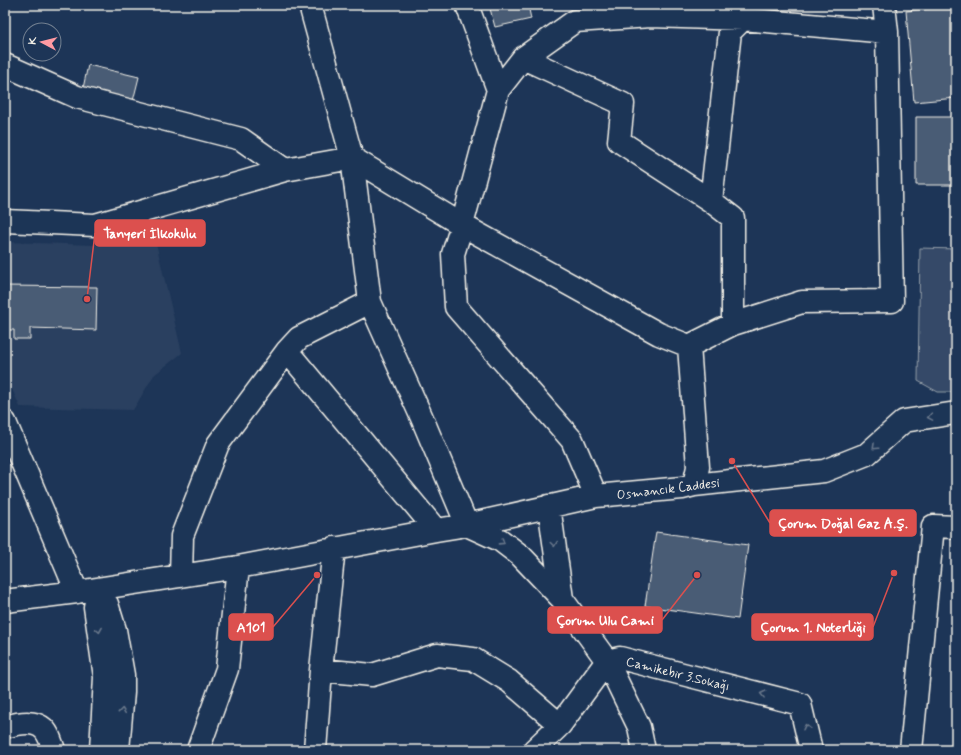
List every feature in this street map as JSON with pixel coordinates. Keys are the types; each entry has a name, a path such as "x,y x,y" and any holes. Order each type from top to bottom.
{"street":[{"path":"310,5 352,158 370,302 422,418 467,525"},
{"path":"467,5 498,90"},
{"path":"5,221 95,225 284,170 352,158 462,225 659,334 688,346 733,324 802,302 892,301 887,32 884,5"},
{"path":"596,496 572,440 456,307 453,254 498,90 523,58 574,13 651,16 743,12 887,32"},
{"path":"711,201 730,32 743,12"},
{"path":"523,58 623,104 619,141 711,201 733,218 733,324"},
{"path":"5,65 77,97 241,139 284,170"},
{"path":"181,576 182,536 218,444 287,351 299,338 370,302"},
{"path":"688,346 698,467 694,485"},
{"path":"287,351 436,530"},
{"name":"Osmancık Caddesi","path":"5,601 78,592 238,567 334,548 467,525 596,496 682,488 694,485 824,471 867,454 904,421 956,413"},
{"path":"5,422 78,592"},
{"name":"Camikebir 3.Sokağı","path":"549,506 562,599"},
{"name":"Camikebir 3.Sokağı","path":"467,525 500,540 521,556 562,599 607,661 620,658 800,704 811,750"},
{"path":"911,750 933,526 956,527"},
{"path":"315,750 321,670 334,548"},
{"path":"198,750 227,668 238,567"},
{"path":"101,750 105,677 95,607 98,591 107,604 115,630 124,675 124,692 118,750"},
{"path":"321,670 372,675 437,655 473,659 509,681 560,725"},
{"path":"534,750 560,725 607,661 639,728 644,750"},
{"path":"5,727 26,723 36,724 43,728 48,735 54,750"}],"shaded area":[{"path":"151,222 182,353 154,375 133,410 20,407 5,373 5,242 94,245"},
{"path":"920,248 956,249 956,392 938,392 918,381"}],"building":[{"path":"489,5 528,5 531,19 495,27"},
{"path":"956,6 956,98 914,102 906,11"},
{"path":"88,65 139,77 132,105 82,93"},
{"path":"916,117 956,117 956,185 916,185"},
{"path":"5,286 97,287 96,330 30,328 30,339 14,339 14,330 5,330"},
{"path":"656,532 748,545 738,619 645,606"}],"place":[{"name":"Tanyeri İlkokulu","path":"87,299"},
{"name":"Çorum Doğal Gaz A.ş.","path":"732,461"},
{"name":"Çorum 1. Noterliği","path":"894,573"},
{"name":"A101","path":"317,575"},
{"name":"Çorum Ulu Cami","path":"697,575"}]}
